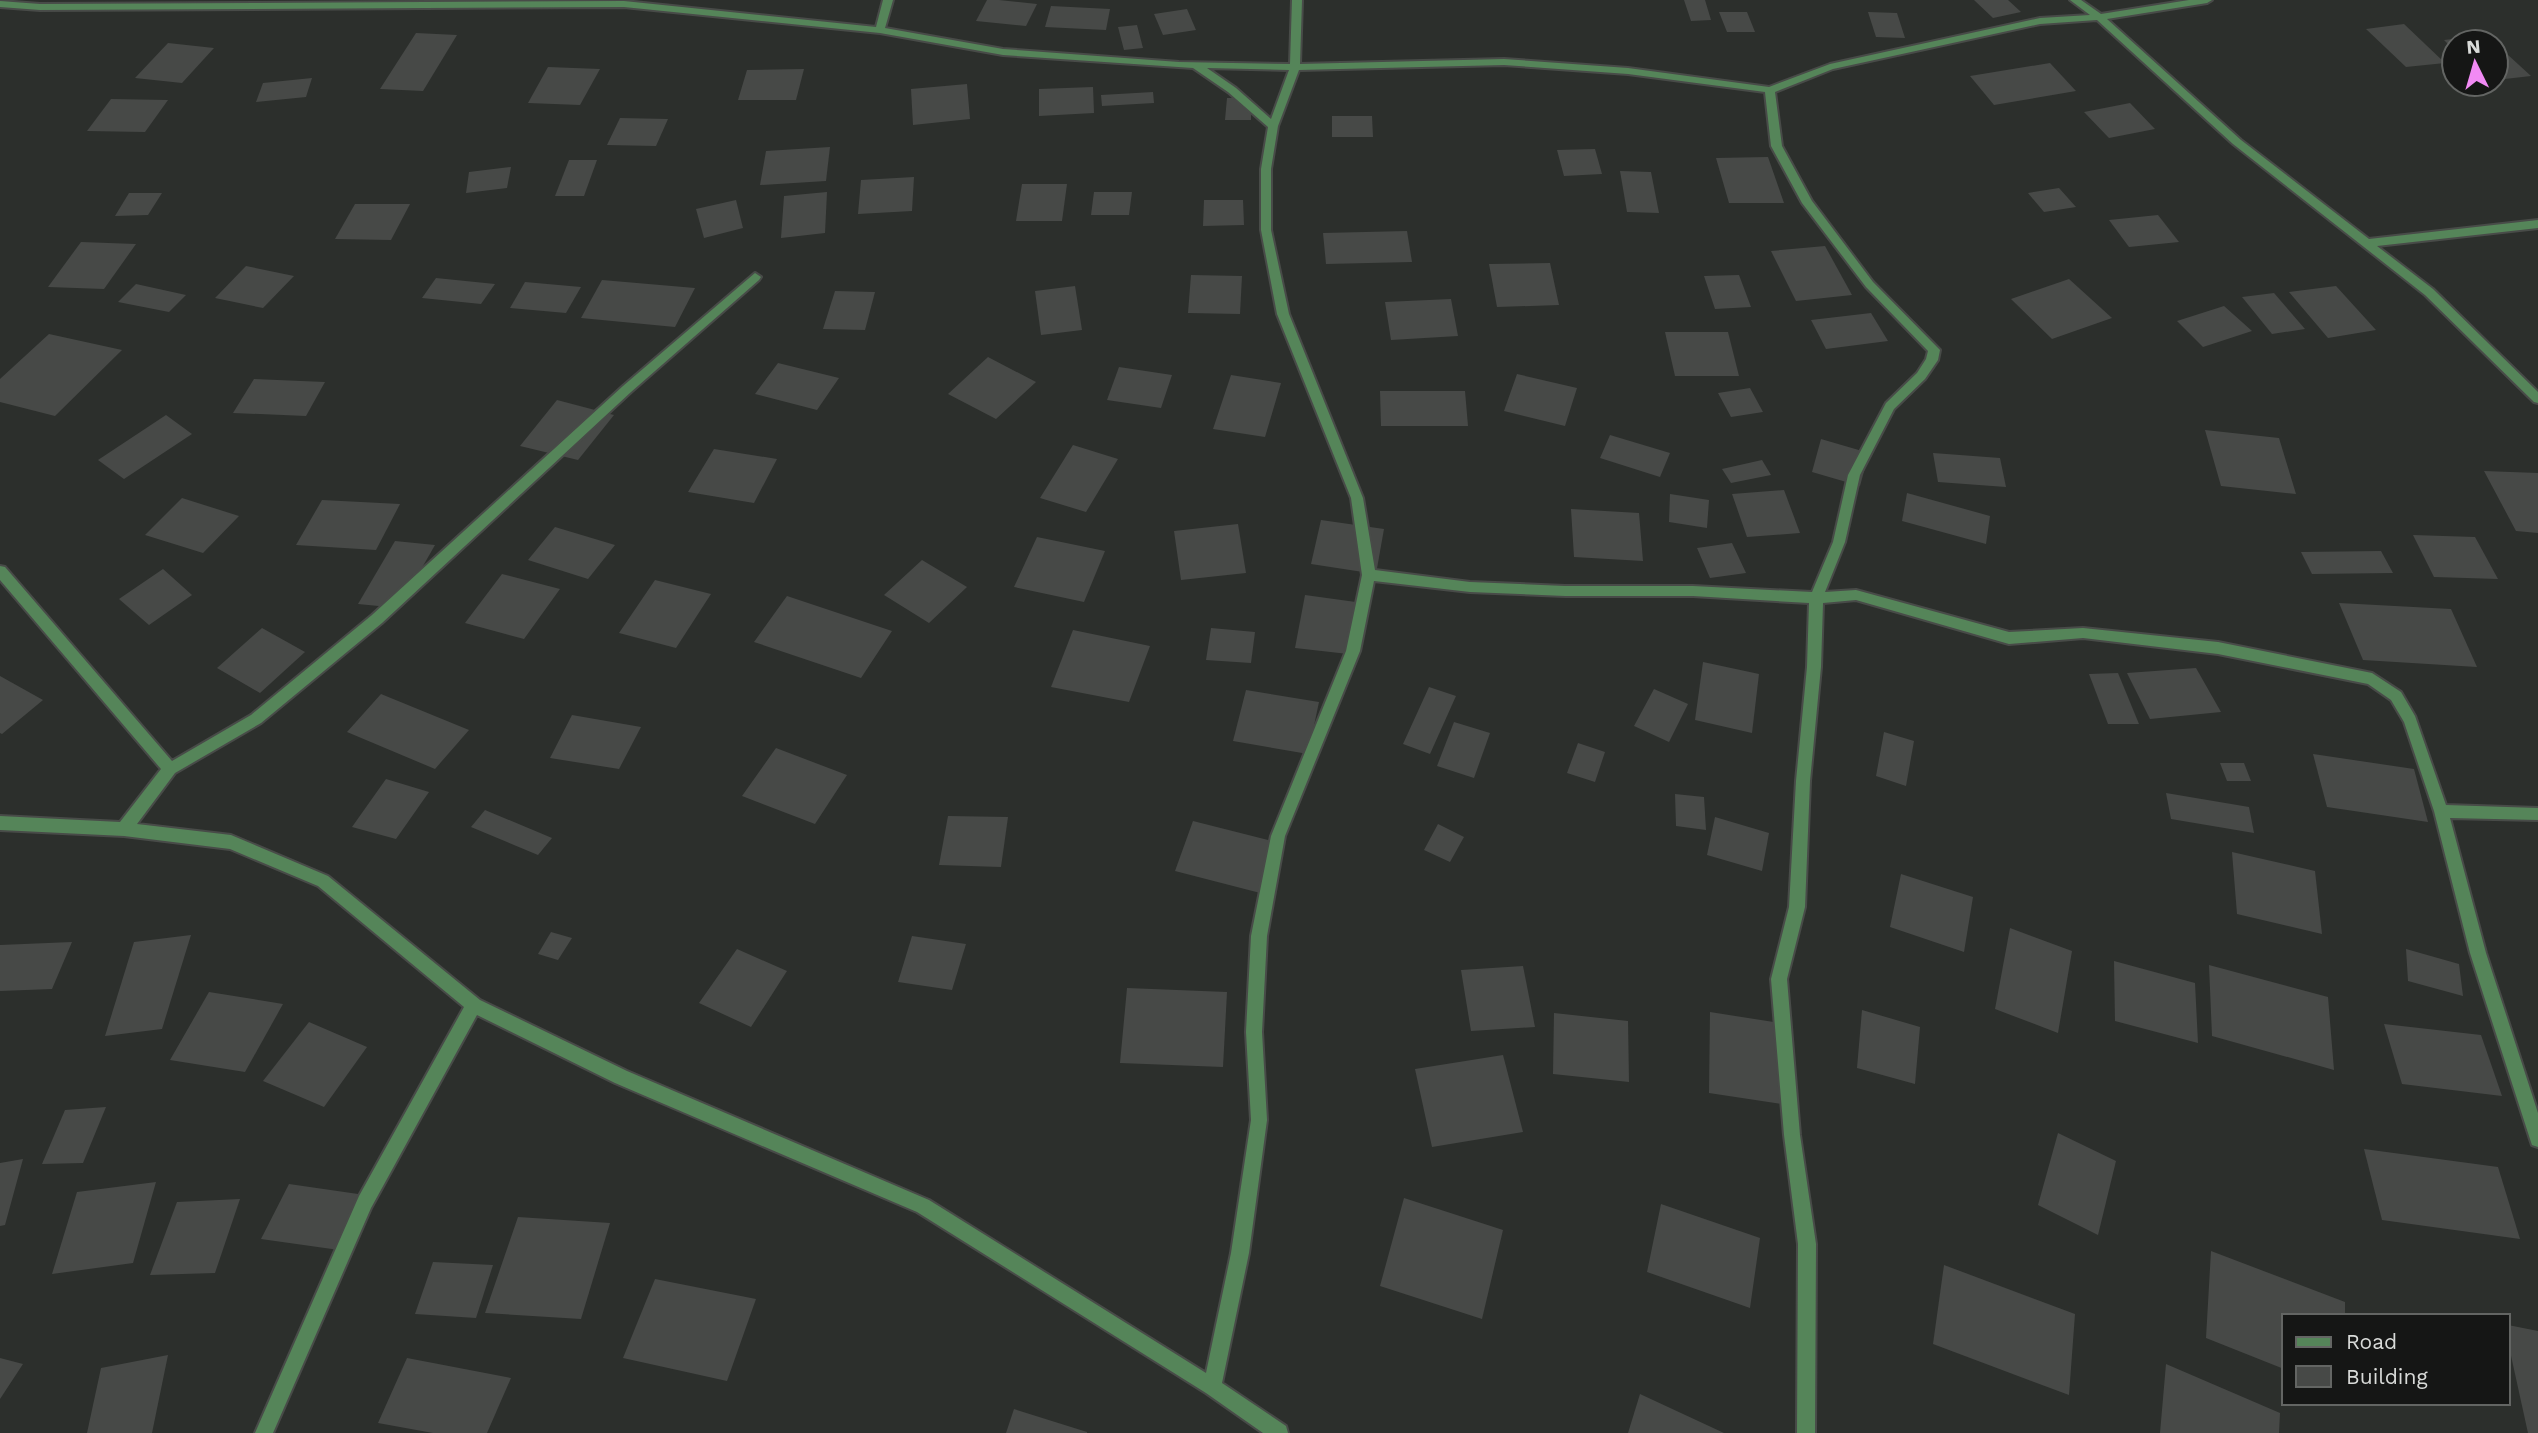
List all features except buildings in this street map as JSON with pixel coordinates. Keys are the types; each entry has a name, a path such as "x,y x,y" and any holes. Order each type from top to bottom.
{"street":[{"path":"880,30 888,0"},
{"path":"1212,1387 1240,1253 1259,1120 1254,1032 1259,936 1278,836 1353,650 1369,575 1357,498 1283,314 1266,230 1266,169 1273,126 1295,67 1297,0"},
{"path":"2076,0 2099,17 2238,142 2429,292 2538,399"},
{"path":"0,4 40,7 199,3 624,4 880,30 1003,52 1195,65 1295,67 1504,62 1628,71 1770,90 1829,67 2040,22 2099,17 2207,0"},
{"path":"1195,65 1232,90 1273,126"},
{"path":"1770,90 1777,151 1806,200 1857,269 1916,335 1934,350 1926,368 1890,406 1854,475 1839,542 1815,598 1814,667 1803,781 1797,907 1779,979 1792,1135 1807,1244 1806,1433"},
{"path":"2367,243 2538,224"},
{"path":"124,829 170,769 256,719 367,628 755,277"},
{"path":"0,571 170,769"},
{"path":"1369,575 1470,587 1564,591 1693,591 1815,598 1856,595 2009,638 2084,633 2218,648 2372,679 2396,696 2410,720 2441,811 2478,953 2538,1139"},
{"path":"2441,811 2538,814"},
{"path":"0,823 124,829 231,842 323,881 474,1005 621,1077 923,1206 1212,1387 1279,1433"},
{"path":"264,1433 365,1202 474,1005"}]}
